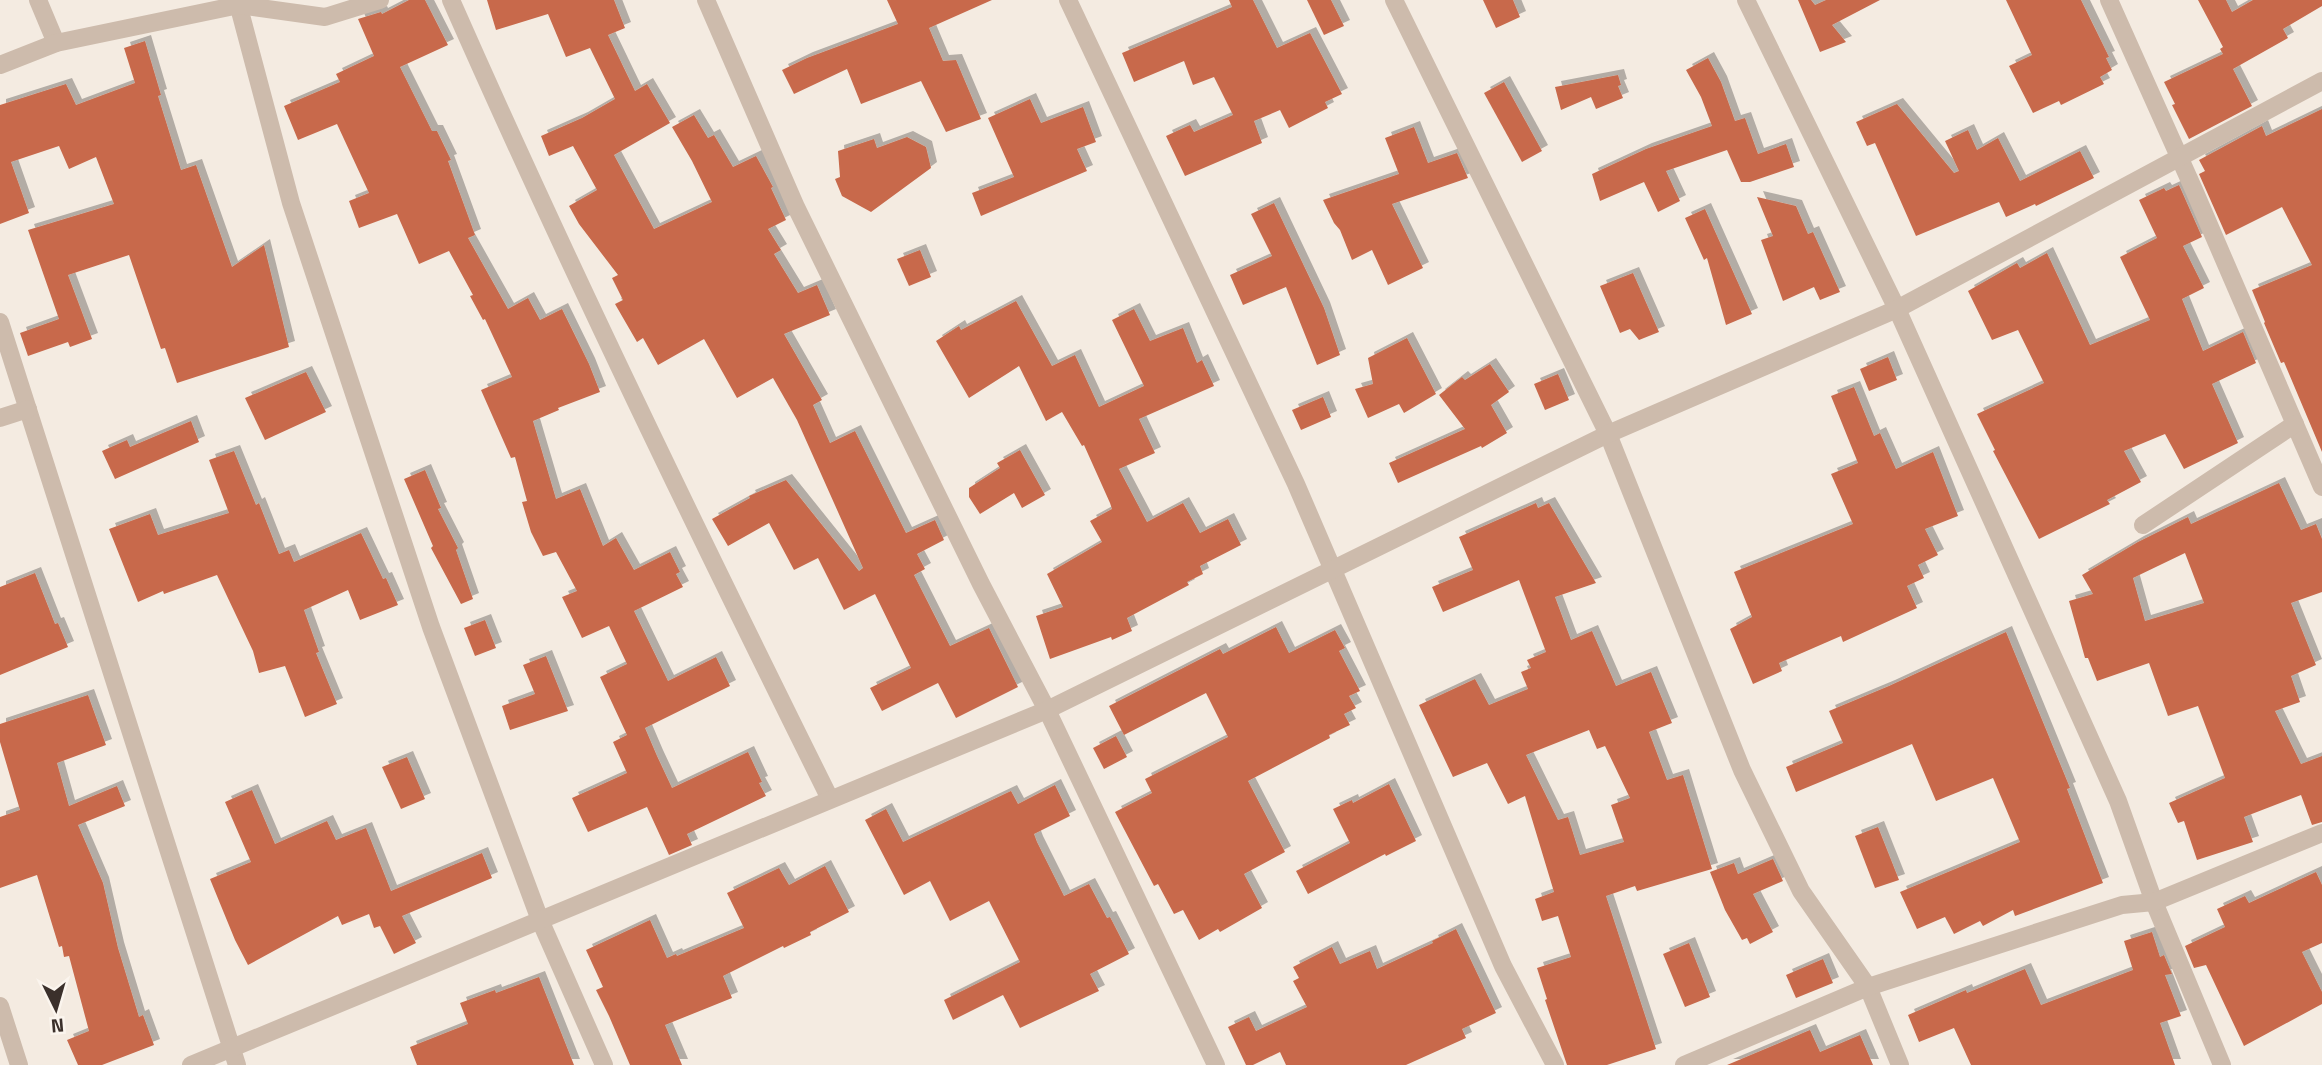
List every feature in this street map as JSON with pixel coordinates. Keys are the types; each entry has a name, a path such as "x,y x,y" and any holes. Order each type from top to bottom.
{"street":[{"path":"38,0 56,43"},
{"path":"0,65 56,43 238,3 326,17 380,0"},
{"path":"451,0 528,175 684,506 830,799"},
{"path":"706,0 796,207 981,584 1047,710 1216,1065"},
{"path":"1068,0 1284,460 1503,966 1555,1065"},
{"path":"1394,0 1608,434 1742,770 1801,891 1868,987 1900,1065"},
{"path":"1746,0 1897,309 2118,801 2154,901 2222,1065"},
{"path":"2109,0 2322,487"},
{"path":"238,3 295,216 431,627 540,920 604,1065"},
{"path":"191,1065 235,1057 540,920 1047,710 1608,434 1897,309 2322,81"},
{"path":"0,322 235,1057"},
{"path":"0,418 28,409"},
{"path":"2143,525 2295,424"},
{"path":"1684,1065 1868,987 2122,905 2154,901 2322,833"},
{"path":"0,1006 19,1065"}],"building":[{"path":"409,0 425,0 448,45 400,67 432,131 437,131 451,160 448,161 475,235 468,238 508,309 528,298 540,320 562,309 600,392 533,421 556,499 580,489 603,546 616,538 634,570 670,552 680,572 676,574 683,587 634,611 668,681 716,657 730,686 645,728 657,756 672,788 748,752 762,782 759,783 766,796 687,834 692,845 669,855 647,807 588,832 572,798 627,773 613,742 627,735 600,677 627,664 609,626 582,638 562,597 577,591 556,552 543,556 531,532 522,502 527,501 515,457 511,458 481,390 512,377 485,319 483,320 470,296 473,295 449,251 419,264 397,214 359,228 349,201 369,193 337,124 298,140 284,106 340,82 336,74 374,56 358,19 381,12 382,14"},
{"path":"487,0 614,0 625,28 608,35 635,91 647,84 670,123 614,155 654,229 712,202 672,127 694,115 708,138 714,135 733,167 756,156 773,187 771,188 786,220 768,229 781,250 774,254 798,293 817,285 830,315 784,334 822,400 813,405 830,443 855,431 906,533 935,520 944,540 917,554 925,569 914,575 950,646 989,628 1018,687 956,718 938,683 882,711 870,688 911,668 875,594 844,610 818,558 794,570 769,523 728,546 712,519 750,498 749,496 786,480 859,571 863,568 797,420 773,378 737,398 704,339 658,365 643,338 637,342 615,304 623,300 612,278 618,275 579,224 569,206 597,190 573,146 549,156 541,136 582,118 615,99 590,48 566,57 548,14 496,30"},
{"path":"887,0 992,0 929,28 943,61 956,60 981,119 946,132 921,81 861,104 847,69 794,94 782,70 898,24"},
{"path":"1229,0 1253,0 1277,48 1310,33 1342,94 1325,102 1328,108 1289,128 1280,110 1254,121 1262,143 1185,176 1166,136 1190,125 1194,132 1233,115 1214,77 1193,85 1184,61 1134,82 1122,53 1232,7"},
{"path":"1307,0 1331,0 1344,26 1324,35"},
{"path":"1483,0 1513,0 1520,17 1496,28"},
{"path":"1798,0 1811,0 1815,5 1826,0 1880,0 1832,25 1846,42 1820,52"},
{"path":"2006,0 2081,0 2109,57 2106,58 2112,70 2100,77 2104,84 2061,105 2059,101 2033,113 2009,66 2032,55"},
{"path":"2198,0 2226,0 2232,12 2253,0 2322,0 2322,6 2283,29 2288,38 2233,69 2252,106 2189,139 2164,82 2223,54 2220,49 2223,47"},
{"path":"145,41 161,95 158,96 181,170 196,165 232,267 264,245 289,347 177,383 165,348 161,349 129,255 68,275 92,339 70,347 68,342 28,356 20,333 59,319 28,230 114,204 96,157 69,169 59,146 11,162 29,213 0,224 0,105 66,84 76,105 135,83 124,48"},
{"path":"1708,58 1721,82 1735,121 1745,118 1758,154 1786,144 1794,167 1750,182 1741,182 1727,150 1666,171 1680,201 1658,212 1644,182 1600,201 1592,174 1646,149 1712,126 1701,97 1686,70"},
{"path":"1618,75 1621,85 1618,86 1623,98 1596,109 1591,97 1561,110 1555,87"},
{"path":"1504,82 1542,151 1522,162 1484,93"},
{"path":"1030,99 1041,123 1083,107 1096,142 1077,149 1087,171 981,216 972,193 1014,177 988,118"},
{"path":"1897,104 1954,173 1959,171 1945,141 1968,130 1977,150 1998,138 2020,181 2080,151 2094,178 2006,217 1999,202 1916,236 1875,143 1867,146 1856,122"},
{"path":"2322,109 2322,452 2284,362 2281,363 2252,290 2312,265 2282,207 2226,235 2199,174 2205,171 2199,160 2262,126 2266,136"},
{"path":"1414,127 1428,163 1457,153 1468,178 1392,204 1423,268 1388,285 1372,250 1352,260 1340,230 1323,200 1399,174 1385,138"},
{"path":"907,137 926,147 931,168 871,212 842,196 835,179 840,177 838,151 874,139 877,148"},
{"path":"2179,185 2202,237 2183,246 2204,288 2182,299 2203,351 2243,332 2256,363 2212,384 2238,443 2184,469 2165,434 2124,451 2141,482 2107,500 2110,504 2039,539 1993,451 1995,450 1977,414 2044,383 2018,330 1992,340 1968,291 2017,263 2020,268 2047,253 2090,345 2150,320 2120,257 2157,238 2139,200 2164,188 2166,191"},
{"path":"1757,197 1796,206 1808,234 1813,232 1840,292 1820,300 1814,287 1783,301 1761,240 1773,236"},
{"path":"1274,203 1324,308 1340,355 1317,365 1286,287 1243,305 1230,275 1272,256 1251,214"},
{"path":"1705,209 1752,314 1726,325 1707,258 1704,260 1685,218"},
{"path":"920,250 931,277 909,286 897,259"},
{"path":"1633,273 1659,332 1639,340 1630,329 1620,333 1600,286"},
{"path":"1016,301 1052,366 1075,355 1099,407 1144,386 1112,320 1134,309 1150,341 1183,328 1197,363 1202,360 1214,386 1139,419 1155,453 1119,469 1147,522 1183,503 1200,533 1228,519 1241,545 1200,566 1203,574 1187,582 1189,585 1127,618 1132,631 1050,659 1036,616 1063,607 1047,574 1102,542 1090,521 1112,509 1110,503 1084,445 1082,446 1062,412 1046,421 1019,366 969,398 936,341 959,326 961,330"},
{"path":"1407,338 1436,394 1404,413 1399,404 1368,418 1355,389 1373,384 1368,358"},
{"path":"1888,357 1897,380 1869,391 1860,369"},
{"path":"1490,364 1509,392 1491,405 1507,433 1482,448 1481,446 1398,483 1389,463 1465,429 1439,395 1462,377 1465,380"},
{"path":"306,372 326,412 265,440 245,398"},
{"path":"1558,374 1569,400 1545,410 1534,384"},
{"path":"1854,387 1874,436 1880,433 1896,469 1933,452 1958,516 1925,529 1938,555 1918,565 1924,578 1907,586 1917,608 1843,642 1841,636 1779,663 1782,671 1753,684 1730,629 1752,617 1734,572 1853,524 1831,474 1858,463 1831,396"},
{"path":"1323,397 1331,417 1301,430 1292,410"},
{"path":"191,421 199,442 115,479 102,451 127,440 130,447"},
{"path":"1020,450 1045,495 1022,508 1014,493 980,514 969,497 969,488 1000,468 997,463"},
{"path":"234,451 279,554 289,550 294,562 361,533 398,605 360,620 348,590 304,610 319,652 316,653 337,704 305,717 285,666 259,673 253,651 217,575 164,594 163,591 138,602 109,529 150,514 158,535 229,513 209,460"},
{"path":"425,470 441,508 438,509 458,548 456,550 473,599 461,604 431,548 433,546 404,479"},
{"path":"2279,483 2301,530 2316,524 2322,539 2322,592 2291,603 2316,665 2291,676 2300,702 2275,711 2301,764 2322,756 2322,822 2312,825 2301,795 2244,817 2253,842 2197,860 2184,821 2178,823 2169,803 2225,778 2198,706 2168,716 2149,663 2097,681 2088,658 2085,658 2069,601 2093,594 2082,575 2188,517 2191,524","holes":["2185,553 2204,603 2145,621 2133,578"]},
{"path":"1536,503 1538,508 1549,503 1596,583 1555,597 1571,640 1592,631 1616,686 1651,672 1672,723 1649,732 1667,780 1683,775 1712,869 1637,891 1635,886 1606,896 1656,1049 1607,1065 1567,1065 1537,968 1571,957 1558,916 1542,921 1535,899 1554,892 1525,796 1508,804 1487,763 1453,777 1419,705 1475,679 1489,705 1528,689 1521,672 1531,668 1527,660 1546,652 1519,580 1443,612 1432,587 1473,570 1459,537","holes":["1589,730 1597,749 1605,746 1630,798 1611,805 1624,842 1580,855 1568,817 1558,820 1526,755"]},
{"path":"35,573 55,624 58,623 68,647 0,675 0,587"},
{"path":"485,620 496,648 475,656 464,628"},
{"path":"1276,627 1289,653 1335,630 1345,648 1339,651 1360,691 1349,696 1356,708 1344,714 1350,725 1248,781 1285,852 1244,874 1262,908 1220,932 1218,929 1199,940 1183,910 1174,914 1158,884 1154,886 1115,812 1152,793 1145,779 1228,737 1206,693 1124,735 1109,706 1220,649 1223,654"},
{"path":"2006,632 2070,788 2067,789 2103,883 2015,916 2013,910 1983,926 1980,921 1954,934 1945,917 1917,929 1900,892 2020,842 1993,778 1936,801 1912,744 1796,792 1786,767 1843,743 1829,711"},
{"path":"546,656 568,711 510,730 502,706 535,694 523,665"},
{"path":"88,695 106,745 57,763 69,806 117,786 125,806 78,825 103,883 118,948 139,1017 143,1015 154,1045 102,1065 78,1065 67,1040 89,1031 69,956 64,957 62,946 59,947 37,875 0,888 0,817 20,810 0,742 0,724"},
{"path":"1116,736 1127,757 1104,769 1093,748"},
{"path":"407,757 425,799 401,809 382,767"},
{"path":"1389,784 1416,841 1308,894 1296,871 1350,843 1333,809 1352,800 1353,803"},
{"path":"1055,785 1070,816 1034,834 1037,842 1064,896 1089,884 1129,954 1090,974 1099,991 1020,1028 1003,995 953,1020 944,1000 1020,962 989,901 950,921 930,881 904,895 865,820 886,809 903,842 1011,791 1018,804"},
{"path":"252,790 275,844 327,821 336,840 366,828 391,891 482,853 492,878 402,916 416,943 394,954 380,926 374,928 369,914 342,925 338,916 248,965 210,879 251,862 225,802"},
{"path":"1878,827 1899,880 1875,888 1855,836"},
{"path":"1773,859 1783,881 1753,894 1773,932 1750,944 1747,938 1742,940 1725,910 1710,872 1734,863 1738,874"},
{"path":"825,866 849,912 810,932 811,935 723,976 732,998 665,1025 682,1065 630,1065 596,990 603,987 586,950 650,920 667,958 676,954 677,956 744,928 727,893 779,868 789,885"},
{"path":"2316,872 2322,885 2322,943 2302,952 2322,992 2322,1004 2244,1046 2206,965 2194,968 2185,946 2225,927 2217,909 2245,896 2249,903"},
{"path":"1456,929 1496,1013 1462,1029 1466,1038 1406,1065 1286,1065 1280,1052 1253,1065 1246,1065 1228,1027 1249,1017 1256,1031 1307,1007 1293,981 1299,978 1293,967 1332,947 1340,964 1370,951 1377,969 1433,943 1432,941"},
{"path":"2152,932 2160,957 2164,955 2172,974 2165,975 2181,1016 2160,1023 2175,1065 1971,1065 1954,1028 1919,1042 1908,1015 2025,969 2041,1005 2133,970 2124,941"},
{"path":"1689,943 1710,997 1685,1007 1663,954"},
{"path":"1823,959 1833,983 1796,998 1786,975"},
{"path":"539,977 574,1065 417,1065 410,1047 468,1024 460,1003"},
{"path":"1810,1030 1820,1052 1860,1035 1873,1065 1727,1065"}]}
